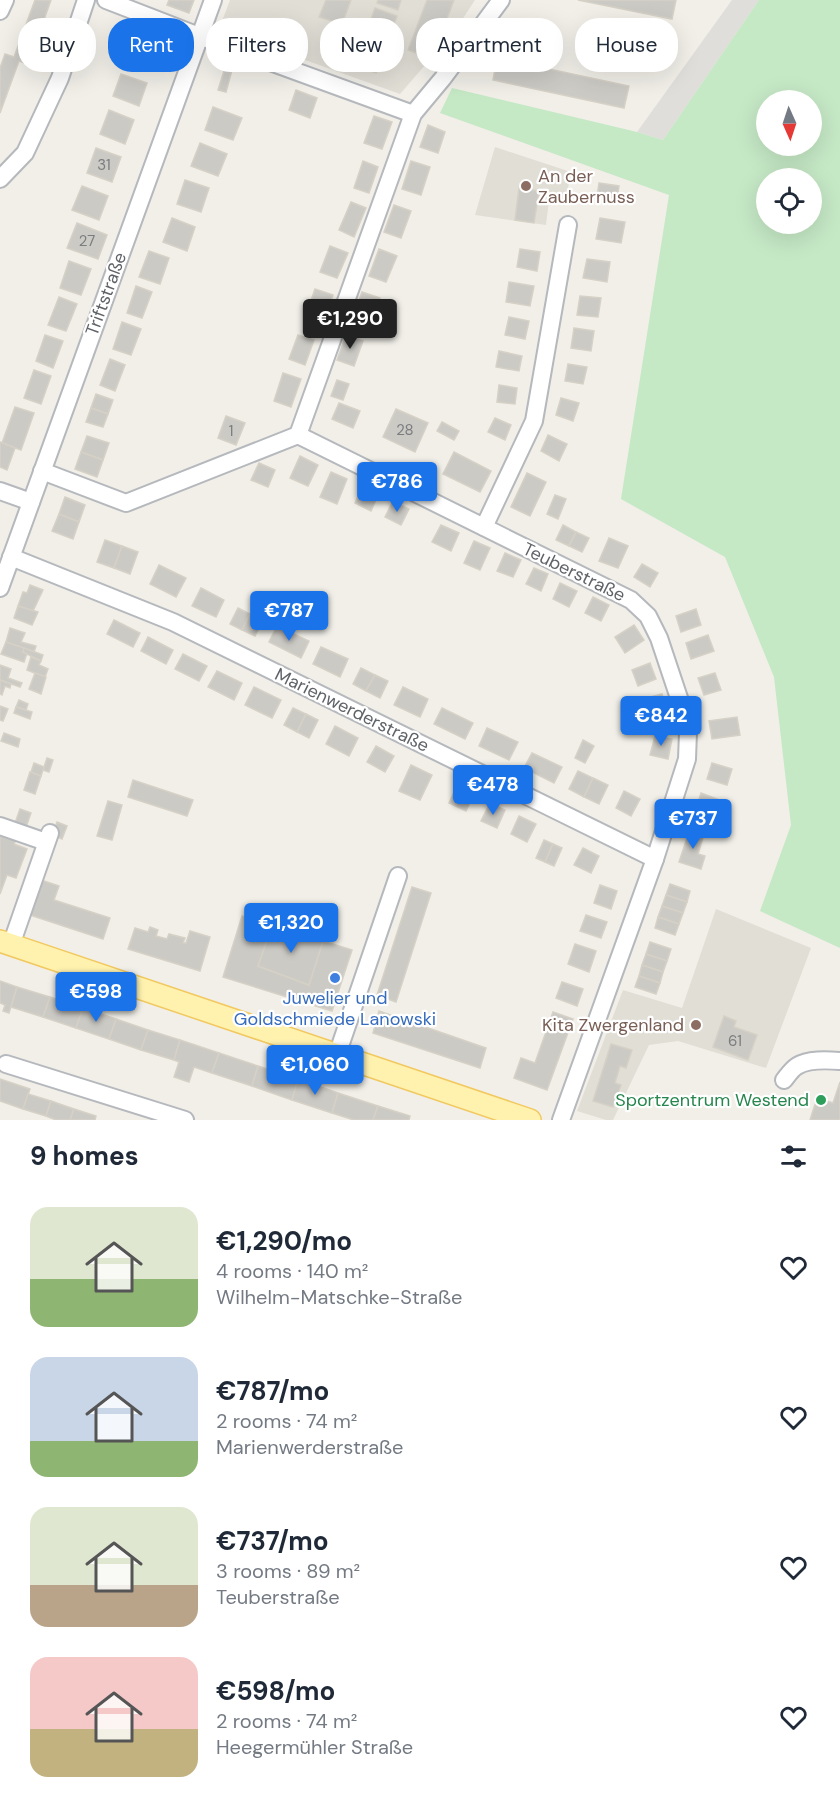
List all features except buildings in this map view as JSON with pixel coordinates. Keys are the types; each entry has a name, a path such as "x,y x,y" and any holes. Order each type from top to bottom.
{"main road":[{"path":"5,943 530,1120"}],"street":[{"path":"0,11 5,0"},
{"path":"0,179 25,153 60,78 86,0"},
{"path":"106,0 413,114"},
{"name":"Triftstraße","path":"0,588 6,562 31,502 213,0"},
{"path":"42,471 126,503 298,435 413,114 501,0"},
{"path":"484,527 534,421 568,225"},
{"name":"Teuberstraße","path":"298,435 631,600 648,616 659,638 688,732 687,759 655,859 561,1120"},
{"path":"0,491 31,502"},
{"name":"Marienwerderstraße","path":"6,562 173,622 655,859"},
{"path":"0,826 48,838 5,943"},
{"path":"337,1055 398,876"},
{"path":"784,1080 795,1066 804,1062 840,1061"},
{"path":"6,1064 184,1120"}],"shaded area":[{"path":"230,0 475,0 463,18 416,18 416,72 419,72 400,94 339,72 404,72 404,18 320,18 320,65 308,61 308,18 223,18"},
{"path":"732,0 759,0 663,140 637,132"},
{"name":"An der Zaubernuss","path":"495,147 571,172 565,203 549,200 546,225 475,215"},
{"name":"Kita Zwergenland","path":"716,909 811,948 766,1068 678,1041 649,1045 613,1120 577,1111 623,990 682,1008"}],"green space":[{"path":"759,0 840,0 840,948 760,911 791,825 774,677 725,557 621,499 669,195 440,113 452,88 663,140"}],"place":[{"name":"An der Zaubernuss","path":"526,186"},
{"name":"Juwelier und Goldschmiede Lanowski","path":"335,978"},
{"name":"Kita Zwergenland","path":"696,1025"},
{"name":"Sportzentrum Westend","path":"821,1100"}]}
